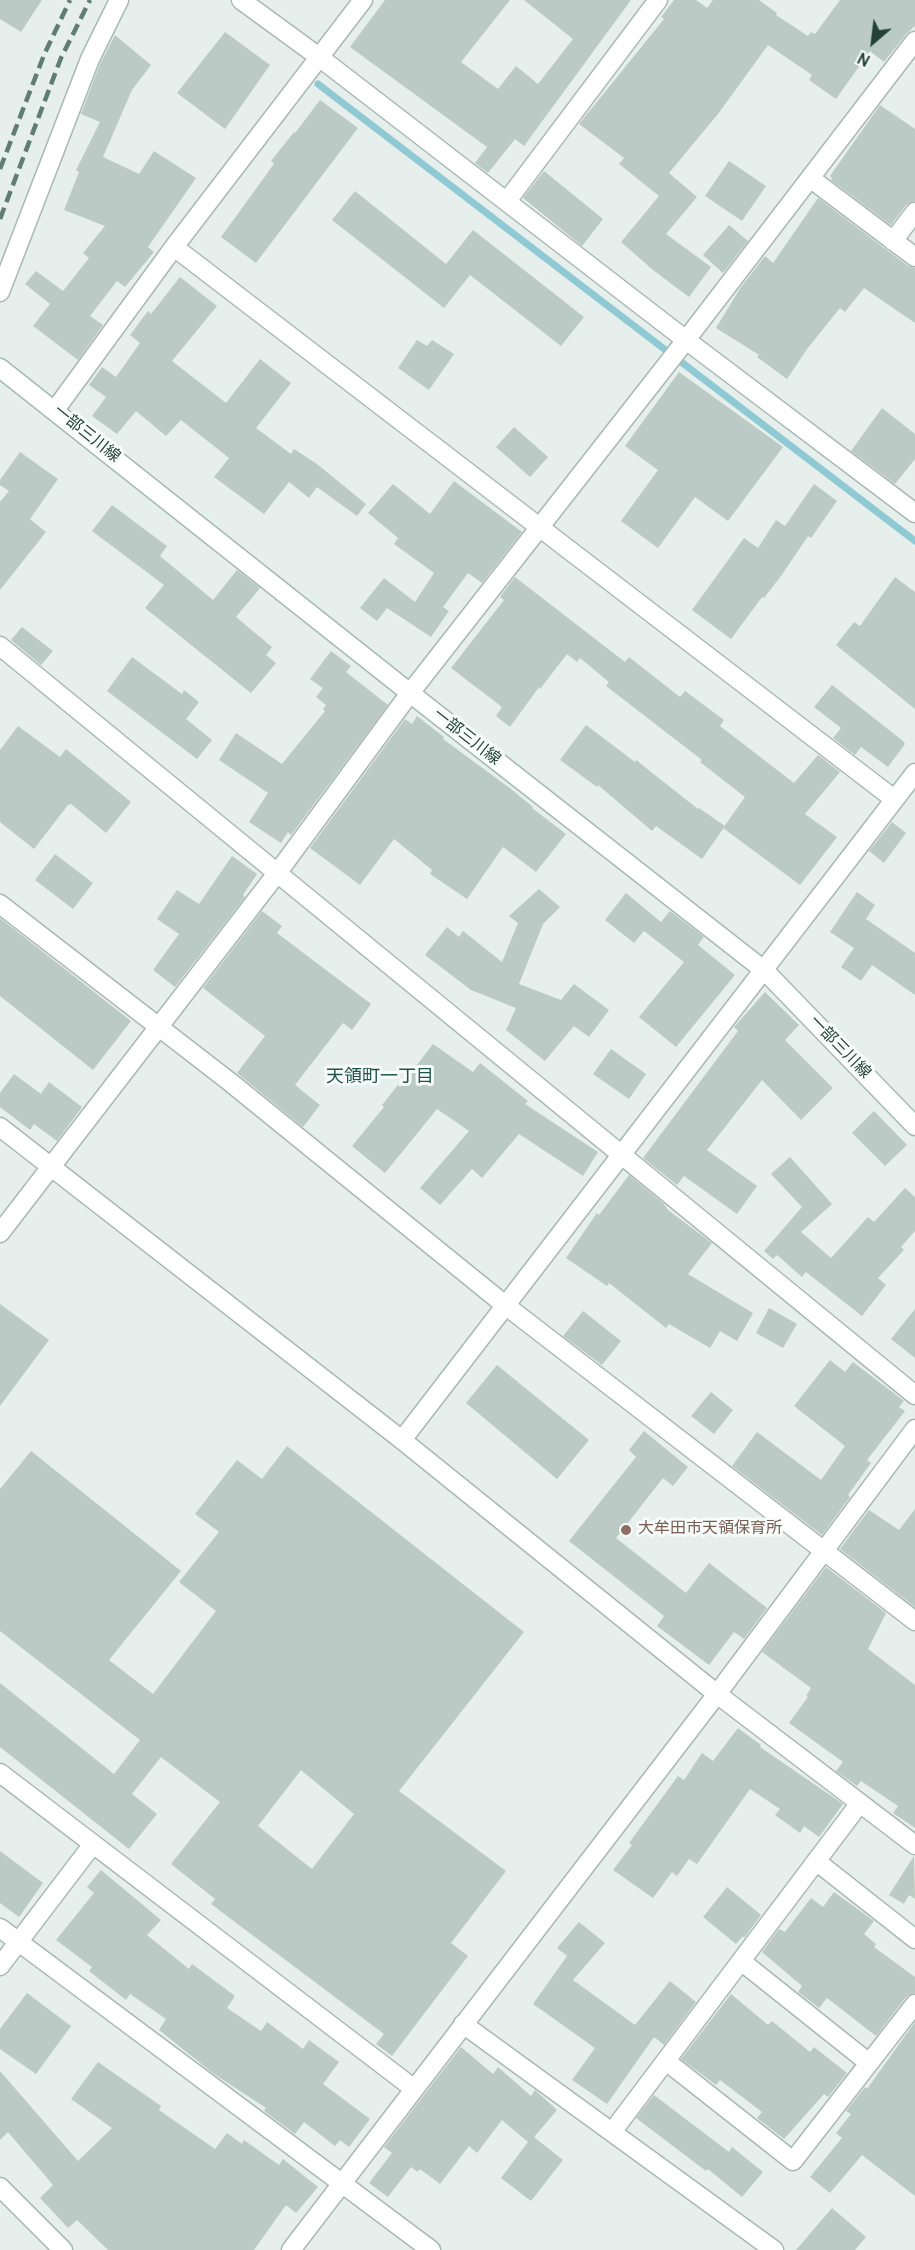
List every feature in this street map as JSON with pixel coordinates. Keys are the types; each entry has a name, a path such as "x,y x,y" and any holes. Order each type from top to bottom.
{"street":[{"path":"0,292 90,59 119,0"},
{"path":"241,0 319,57 915,513"},
{"path":"55,410 174,247 363,0"},
{"path":"507,201 658,0"},
{"path":"0,1233 278,872 410,693 686,340 915,41"},
{"path":"810,178 915,257"},
{"path":"893,241 915,212"},
{"path":"174,247 894,799"},
{"name":"一部三川線","path":"0,368 765,971 915,1126"},
{"path":"0,646 915,1395"},
{"path":"402,1440 765,971 915,773"},
{"path":"0,904 159,1026 505,1305 915,1622"},
{"path":"0,1127 402,1440 717,1694 915,1845"},
{"path":"291,2250 717,1694 915,1429"},
{"path":"0,1773 413,2088"},
{"path":"612,2132 860,1803"},
{"path":"0,1966 93,1844"},
{"path":"816,1861 915,1939"},
{"path":"0,1928 431,2250"},
{"path":"741,1961 869,2063"},
{"path":"666,2061 794,2161 915,2004"},
{"path":"463,2024 774,2250"},
{"path":"0,2187 63,2250"}],"building":[{"path":"0,0 42,0 21,32 0,19"},
{"path":"385,0 510,0 461,62 498,89 516,66 538,84 573,39 524,0 631,0 524,146 515,139 488,173 475,163 487,147 350,47"},
{"path":"674,0 696,0 707,8 713,0 759,0 777,13 776,15 808,36 811,32 815,34 840,0 915,0 915,26 884,62 870,51 836,99 809,80 812,75 768,45 718,114 669,173 697,197 666,234 711,267 689,297 621,242 659,196 619,164 624,158 579,124 664,19 661,17"},
{"path":"225,32 270,65 225,129 177,93"},
{"path":"115,35 151,65 132,90 103,157 139,174 154,151 196,178 148,247 154,252 125,287 117,281 90,316 103,325 78,360 33,326 50,304 25,284 36,271 63,291 89,258 83,253 105,226 64,210 79,172 76,170 100,122 81,114 100,64"},
{"path":"320,100 358,128 256,263 221,237 274,164 271,161"},
{"path":"880,105 915,129 915,201 906,205 891,225 831,180 830,176"},
{"path":"729,161 766,186 742,221 705,196"},
{"path":"544,171 603,219 582,246 523,198"},
{"path":"355,191 446,264 473,230 584,317 561,346 470,275 444,308 332,220"},
{"path":"818,198 908,266 915,268 915,323 864,288 845,312 840,308 807,349 787,379 757,357 759,355 716,328 741,287 765,256 773,263"},
{"path":"729,225 748,241 723,273 703,255"},
{"path":"180,277 217,306 172,361 226,403 260,359 291,383 256,428 291,454 294,449 317,464 366,504 357,516 317,487 309,498 289,482 264,514 214,477 229,458 181,420 166,436 136,411 117,434 92,416 106,397 89,385 102,367 116,377 140,343 130,335 148,311 151,314"},
{"path":"417,340 427,346 432,340 454,354 429,390 398,368"},
{"path":"679,372 783,447 728,521 695,497 658,548 621,521 658,470 625,446"},
{"path":"882,408 915,434 915,459 895,484 851,451"},
{"path":"514,427 548,457 530,477 496,447"},
{"path":"20,452 58,479 30,519 46,532 0,590 0,502 9,491 0,485 0,480"},
{"path":"454,481 522,532 482,583 468,573 443,607 449,611 431,637 387,608 377,621 360,608 384,578 415,602 434,573 394,544 398,538 368,513 393,484 430,514"},
{"path":"814,484 837,501 811,538 808,536 781,576 764,598 762,597 731,639 692,610 744,538 758,548 776,520 785,526"},
{"path":"112,505 167,546 160,556 213,600 237,570 260,588 236,617 272,647 266,655 276,663 251,693 145,608 164,585 92,531"},
{"path":"515,577 625,662 629,657 680,697 685,691 724,720 720,726 794,783 818,755 840,772 805,814 837,837 800,885 723,828 745,797 700,762 702,760 606,686 609,682 580,658 577,662 567,654 510,727 496,716 502,707 451,668 504,600 500,597"},
{"path":"895,577 915,592 915,709 836,645 854,622 860,626"},
{"path":"22,627 53,651 41,665 11,640"},
{"path":"331,651 351,666 346,672 388,705 291,835 288,832 281,843 249,822 268,793 219,760 236,733 282,764 325,711 323,709 326,705 316,697 323,688 310,679"},
{"path":"132,657 182,694 184,690 199,702 186,719 212,740 197,759 107,691"},
{"path":"832,685 903,741 905,744 888,767 861,747 855,755 833,738 841,728 814,707"},
{"path":"417,716 444,737 443,739 511,789 566,834 536,872 503,847 467,899 430,874 432,870 394,839 360,885 310,848 405,719 412,724"},
{"path":"586,725 635,762 636,760 698,809 725,826 702,859 656,826 652,831 598,785 597,787 560,760"},
{"path":"18,726 60,757 66,749 131,802 106,833 71,804 34,849 0,822 0,750"},
{"path":"892,822 906,833 884,863 869,851"},
{"path":"55,854 93,883 73,909 35,880"},
{"path":"232,856 257,874 243,895 245,897 175,987 153,970 179,934 157,919 177,890 199,904"},
{"path":"539,889 560,907 543,924 519,984 561,1000 574,984 609,1010 589,1037 574,1026 545,1061 506,1030 516,1008 471,990 425,955 447,927 459,937 463,931 502,962 518,923 509,916"},
{"path":"857,892 875,905 866,919 915,953 915,995 872,965 861,981 841,967 854,948 830,932"},
{"path":"626,893 661,922 670,911 704,937 698,945 735,975 676,1047 639,1017 684,962 644,931 634,943 605,920"},
{"path":"262,911 282,926 277,933 371,1004 352,1030 343,1023 295,1085 320,1105 303,1127 237,1073 265,1036 203,988"},
{"path":"0,918 131,1021 93,1070 0,996"},
{"path":"765,992 799,1025 785,1040 833,1088 801,1120 762,1080 707,1150 757,1186 737,1214 684,1176 677,1185 643,1158 738,1031 734,1027"},
{"path":"433,1044 473,1072 480,1063 528,1101 525,1104 598,1152 583,1176 519,1134 482,1178 472,1169 440,1205 420,1188 469,1131 437,1109 385,1173 352,1146 384,1107 382,1105 398,1085 400,1087"},
{"path":"611,1049 646,1074 629,1099 593,1074"},
{"path":"14,1074 41,1094 49,1082 82,1107 57,1141 34,1124 30,1130 0,1107 0,1093"},
{"path":"874,1111 907,1145 885,1166 852,1133"},
{"path":"790,1157 832,1204 801,1232 831,1258 868,1217 874,1222 905,1188 915,1197 915,1231 901,1247 904,1250 878,1278 886,1285 862,1316 806,1272 802,1277 777,1255 773,1259 764,1251 802,1207 771,1174"},
{"path":"629,1175 663,1203 668,1210 712,1243 688,1274 753,1313 737,1341 720,1331 710,1348 669,1324 666,1328 609,1283 607,1286 566,1258 597,1213 599,1215"},
{"path":"0,1304 49,1340 0,1406"},
{"path":"769,1308 797,1324 783,1348 756,1333"},
{"path":"915,1309 915,1358 891,1339"},
{"path":"583,1311 621,1341 602,1365 563,1336"},
{"path":"830,1360 845,1372 853,1362 904,1401 899,1407 905,1411 867,1460 871,1463 822,1535 732,1466 757,1432 821,1480 845,1446 794,1406"},
{"path":"497,1365 589,1440 557,1479 466,1403"},
{"path":"711,1392 733,1410 714,1434 691,1416"},
{"path":"644,1431 688,1467 673,1486 663,1478 616,1538 686,1593 709,1563 767,1608 744,1639 734,1632 709,1665 657,1626 664,1616 569,1541 636,1457 629,1450"},
{"path":"287,1446 524,1632 399,1791 506,1871 451,1943 468,1956 392,2056 376,2044 384,2034 211,1904 215,1899 171,1864 220,1802 161,1757 132,1794 157,1814 129,1849 0,1747 0,1683 114,1774 140,1740 0,1631 0,1489 31,1451 181,1571 109,1660 153,1694 216,1611 179,1582 219,1532 195,1514 237,1460 262,1479","holes":["301,1770 354,1814 312,1869 258,1826"]},
{"path":"915,1509 915,1607 840,1549 869,1510 899,1530"},
{"path":"826,1567 886,1613 868,1649 915,1685 915,1828 893,1813 898,1806 861,1781 857,1786 836,1771 843,1762 789,1723 808,1697 806,1696 811,1688 762,1652"},
{"path":"738,1728 761,1745 760,1747 843,1804 819,1837 804,1826 800,1833 775,1815 780,1809 750,1789 697,1864 689,1859 677,1876 672,1872 653,1898 613,1870 632,1845 629,1843 678,1776 684,1780 702,1753 713,1761"},
{"path":"0,1851 43,1883 19,1917 0,1903"},
{"path":"914,1856 915,1899 909,1895 904,1904 889,1895"},
{"path":"101,1870 161,1920 147,1935 189,1969 192,1964 235,1996 227,2008 261,2031 267,2022 303,2049 309,2040 339,2062 323,2084 370,2119 349,2147 340,2140 335,2146 304,2122 295,2134 264,2111 266,2108 214,2074 159,2030 166,2019 130,1994 126,2000 89,1971 92,1967 56,1940 94,1893 87,1887"},
{"path":"727,1887 761,1915 744,1938 743,1936 736,1944 703,1917"},
{"path":"834,1892 874,1921 864,1934 876,1944 874,1947 915,1977 915,1993 906,1997 876,2036 827,1998 819,2008 798,1992 802,1986 762,1952 779,1929 785,1932 811,1898 823,1907"},
{"path":"579,1922 605,1943 573,1980 635,2025 670,1981 696,2002 664,2045 654,2037 607,2104 572,2080 595,2048 533,2004 567,1956 557,1948"},
{"path":"27,1993 71,2026 36,2074 0,2049 0,2029"},
{"path":"731,1994 768,2025 772,2021 810,2052 814,2047 847,2073 828,2097 824,2094 784,2139 757,2118 762,2112 720,2080 716,2085 681,2059"},
{"path":"915,2022 915,2196 862,2155 830,2193 810,2177 842,2138 836,2133 851,2114 846,2111 865,2087 867,2089"},
{"path":"461,2047 493,2074 498,2067 531,2096 535,2090 557,2110 534,2137 563,2160 531,2201 501,2178 528,2142 502,2120 477,2153 469,2146 440,2184 420,2169 418,2172 411,2167 388,2197 369,2183 392,2153 384,2147"},
{"path":"98,2062 161,2106 159,2110 215,2149 227,2133 242,2144 244,2140 279,2165 283,2159 318,2187 296,2213 286,2205 254,2250 108,2250 77,2220 68,2228 40,2198 53,2185 8,2132 0,2140 0,2071 78,2161 112,2128 71,2099"},
{"path":"654,2095 729,2152 732,2147 763,2172 742,2197 708,2169 706,2171 636,2118"},
{"path":"832,2208 866,2237 855,2250 796,2250"}],"waterway":[{"path":"318,84 915,541"}],"railway":[{"path":"0,169 44,55 70,0"},
{"path":"0,219 61,58 90,0"}],"place":[{"name":"大牟田市天領保育所","path":"626,1530"}],"district":[{"name":"天領町一丁目","path":"380,1078"}]}
